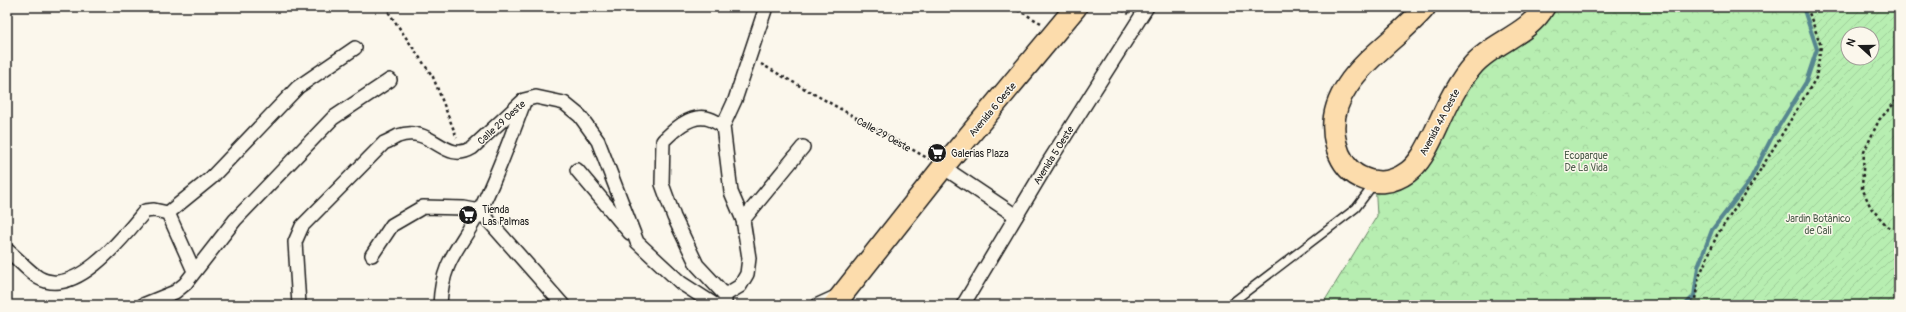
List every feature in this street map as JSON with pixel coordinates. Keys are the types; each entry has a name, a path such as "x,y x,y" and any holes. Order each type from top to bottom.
{"main road":[{"name":"Avenida 6 Oeste","path":"838,300 943,168 1057,32 1076,7"},
{"name":"Avenida 4A Oeste","path":"1425,7 1356,75 1340,97 1335,111 1333,125 1335,140 1341,160 1356,176 1375,182 1384,182 1402,176 1416,164 1429,143 1455,90 1469,71 1484,55 1528,25 1544,7"}],"street":[{"path":"723,126 706,118 692,118 673,130 663,141 662,184 674,217 697,265 725,300 740,286 747,274 749,258 743,220 731,192 723,126 735,100 748,57 766,7"},
{"name":"Avenida 5 Oeste","path":"963,305 1048,162 1148,7"},
{"path":"168,213 211,178 298,87 355,48"},
{"path":"143,305 175,292 185,284 235,220 333,118 390,80"},
{"name":"Calle 29 Oeste","path":"463,154 472,148 524,100 536,97 564,103 580,116 598,141 638,242 681,283 715,305"},
{"path":"440,305 443,276 449,260 480,211 513,133 524,100"},
{"path":"299,305 294,242 296,235 302,226 384,143 399,136 416,134 428,138 454,153 463,154"},
{"path":"743,220 803,147"},
{"path":"943,168 1016,216"},
{"path":"577,170 638,242"},
{"path":"372,255 392,225 423,207 464,208 480,211 564,305"},
{"path":"7,250 39,278 57,282 81,274 108,255 145,211 154,210 168,213"},
{"path":"168,213 194,271"},
{"path":"818,305 838,300"}],"lane":[{"path":"1229,305 1356,208 1375,182"}],"path":[{"path":"385,7 432,77 463,154"},
{"path":"1012,7 1057,32"},
{"path":"1694,305 1699,277 1717,235 1753,182 1816,78 1821,46 1806,7"},
{"name":"Calle 29 Oeste","path":"748,57 943,168"},
{"path":"1889,228 1872,208 1862,188 1864,152 1879,120 1899,98"}],"green space":[{"name":"Ecoparque De La Vida","path":"1544,7 1803,7 1817,49 1806,82 1771,139 1749,182 1712,230 1698,267 1694,296 1685,305 1322,305 1377,216 1375,182 1393,180 1448,103"},
{"name":"Jardin Botánico de Cali","path":"1803,7 1899,7 1899,305 1685,305 1694,296 1698,267 1712,230 1749,182 1771,139 1806,82 1817,49"}],"waterway":[{"path":"1685,305 1694,296 1698,267 1712,230 1749,182 1771,139 1806,82 1817,49 1803,7"}],"place":[{"name":"Galerias Plaza","path":"937,153"},
{"name":"Tienda Las Palmas","path":"468,215"}]}
